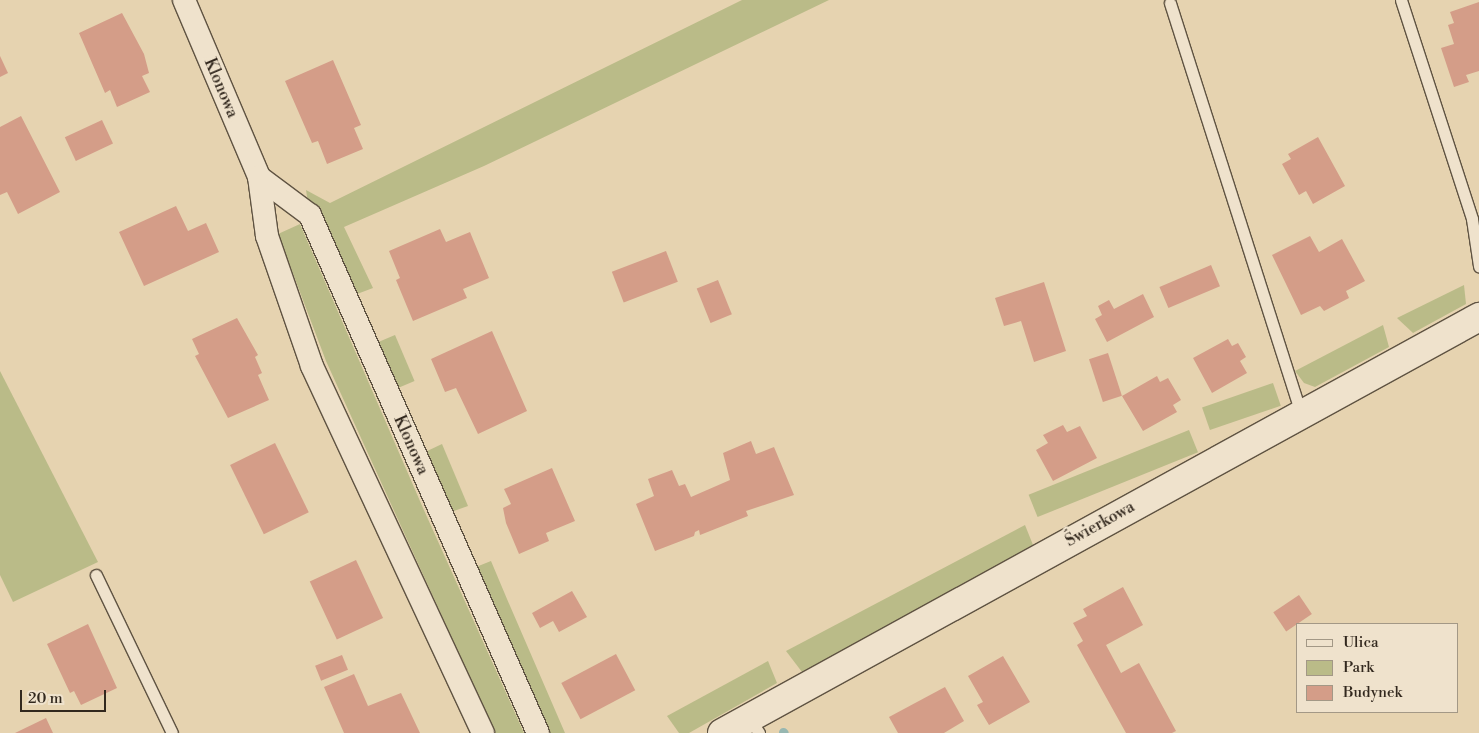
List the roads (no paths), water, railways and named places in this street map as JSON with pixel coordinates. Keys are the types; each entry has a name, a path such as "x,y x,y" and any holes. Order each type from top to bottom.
{"street":[{"name":"Klonowa","path":"184,0 259,177 267,236 312,366 483,733"},
{"name":"Klonowa","path":"259,177 310,215 538,733"},
{"name":"Świerkowa","path":"722,733 754,725 1302,413 1479,317"}],"lane":[{"path":"1401,0 1472,219 1479,266"},
{"path":"1170,3 1302,413"},
{"path":"96,575 172,733"}]}
